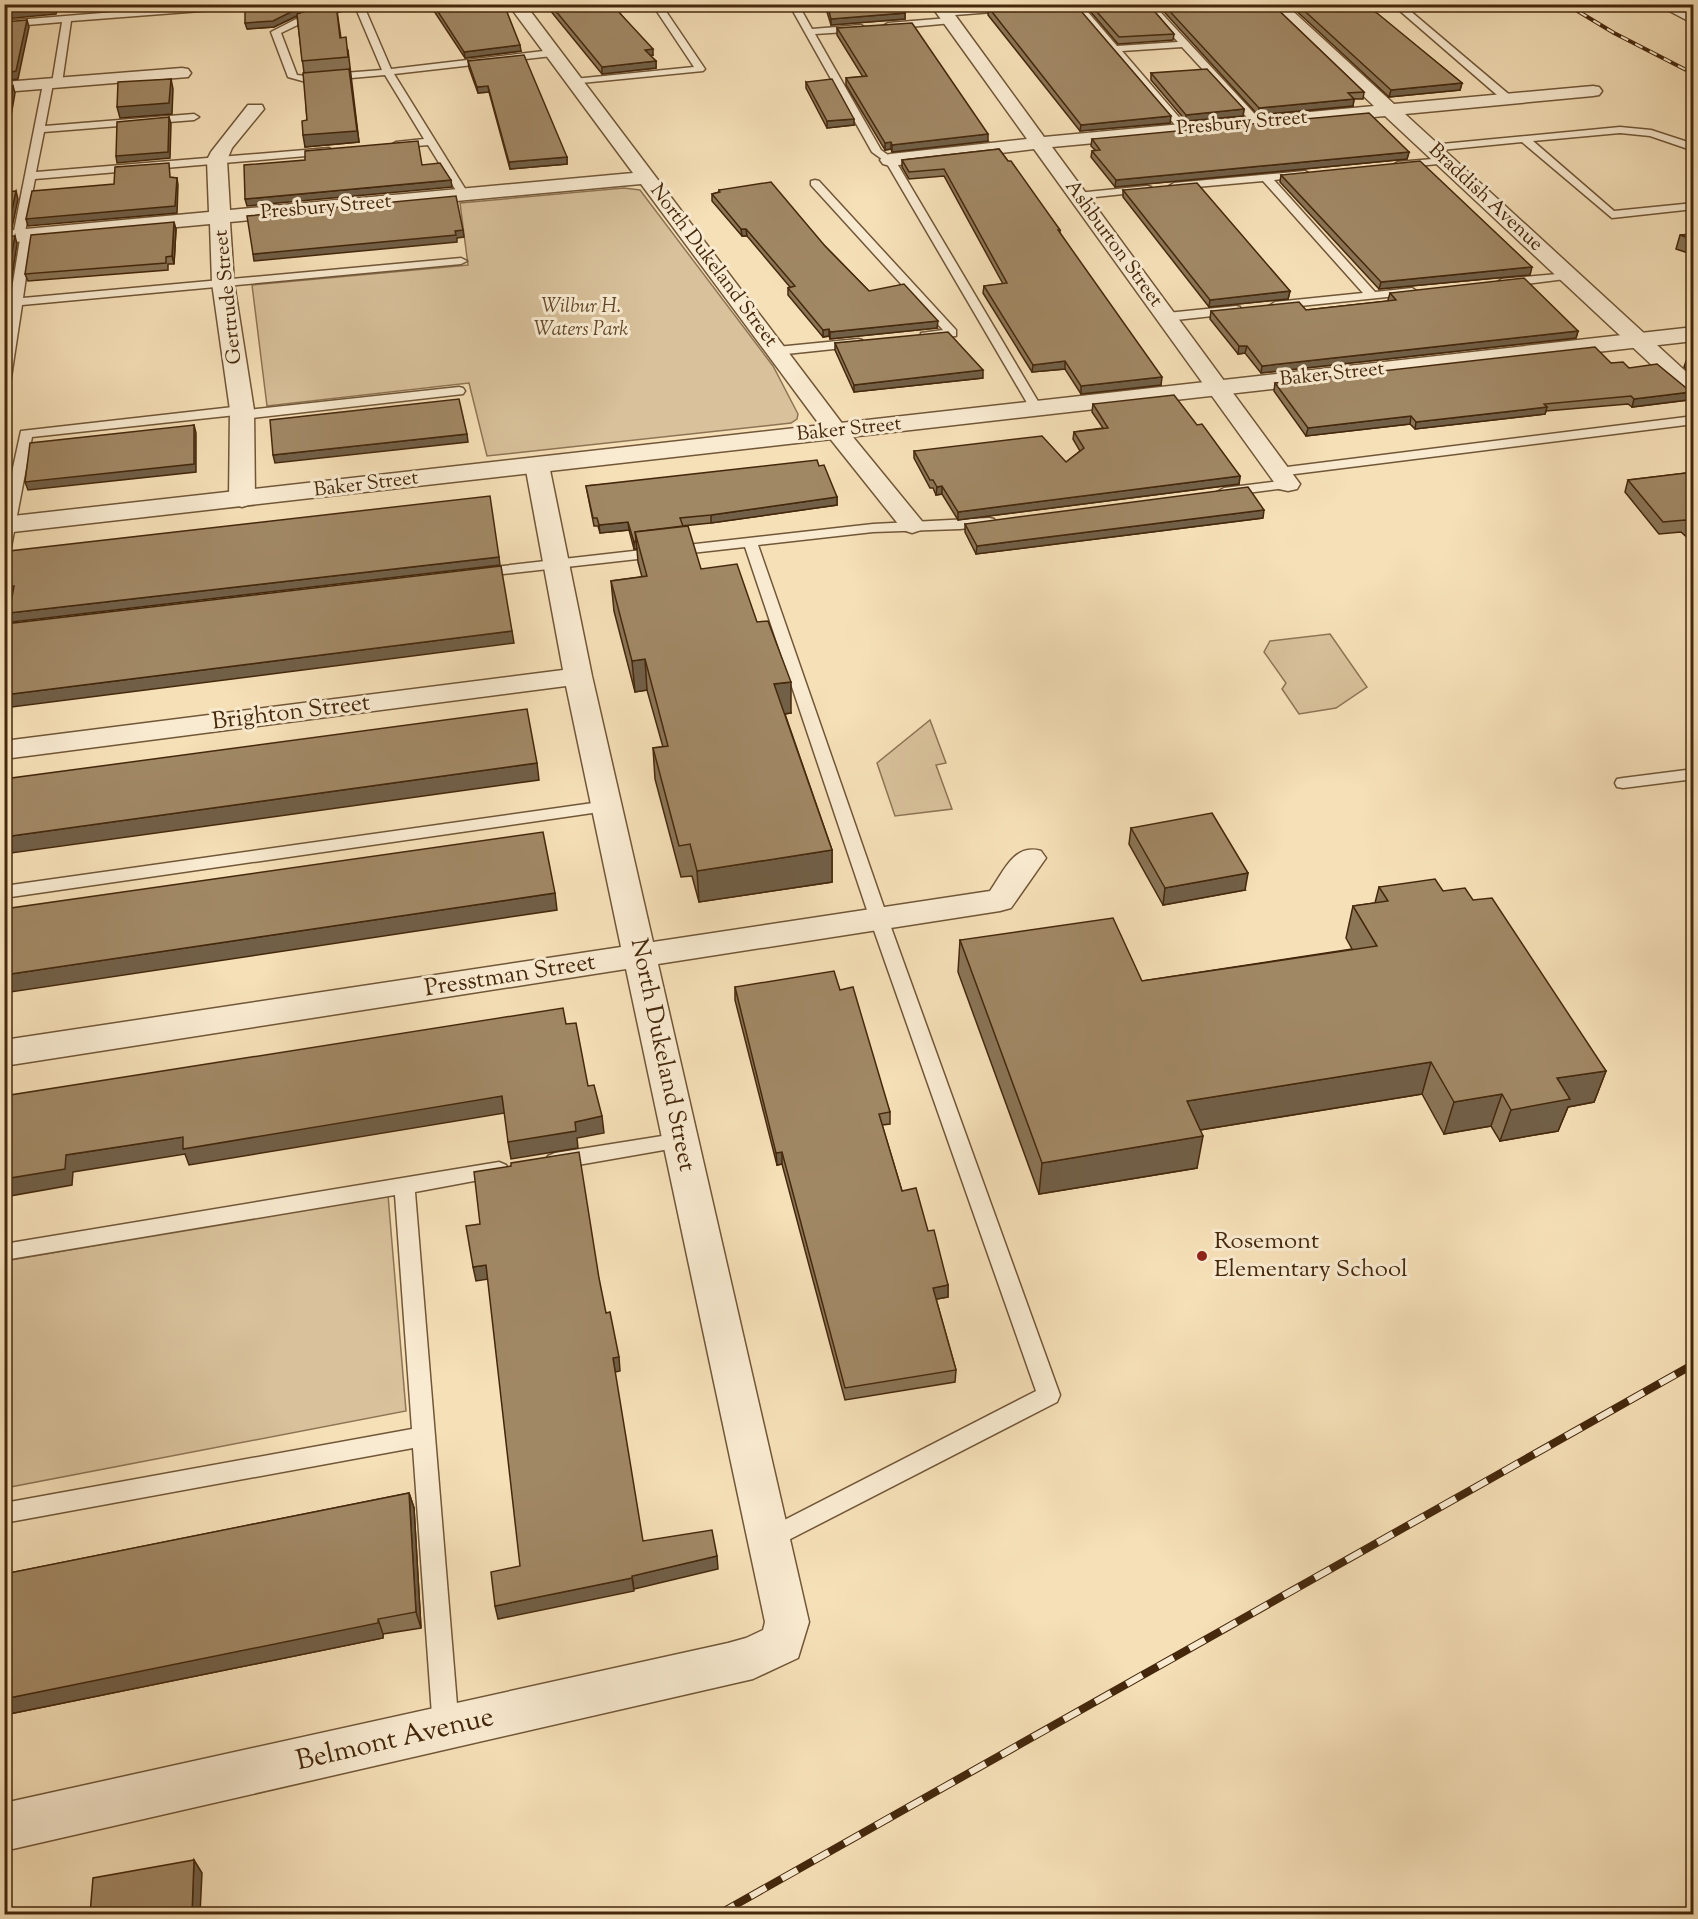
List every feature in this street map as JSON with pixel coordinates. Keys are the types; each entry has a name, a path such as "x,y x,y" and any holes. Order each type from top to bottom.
{"street":[{"name":"North Dukeland Street","path":"516,4 836,431 912,525"},
{"path":"943,12 1029,4"},
{"name":"Braddish Avenue","path":"1275,4 1694,392"},
{"name":"Ashburton Street","path":"943,12 1284,478"},
{"path":"4,87 182,73"},
{"name":"Presbury Street","path":"890,160 1039,143 1593,91"},
{"path":"218,160 228,140 244,126 255,110"},
{"name":"Gertrude Street","path":"218,160 223,283 242,413 242,499"},
{"name":"Presbury Street","path":"16,236 647,178"},
{"name":"Baker Street","path":"6,532 242,499 1694,334"},
{"name":"North Dukeland Street","path":"537,465 578,676 787,1622 782,1643"},
{"name":"Brighton Street","path":"4,750 578,676"},
{"name":"Presstman Street","path":"4,1053 1000,900 1030,858"},
{"name":"Belmont Avenue","path":"4,1827 753,1658 782,1643"}],"lane":[{"path":"4,24 253,4"},
{"path":"343,4 338,9 307,17 276,32 293,77 306,79 388,72 552,53"},
{"path":"358,4 388,72 464,195"},
{"path":"574,82 699,69 656,4"},
{"path":"793,4 877,152 890,160 1036,408"},
{"path":"1076,4 1185,130"},
{"path":"1148,4 1258,123"},
{"path":"1396,4 1508,99"},
{"path":"1660,4 1694,21"},
{"path":"809,32 943,12"},
{"path":"4,384 16,302 16,236 67,19"},
{"path":"1115,49 1184,44"},
{"path":"1197,71 1209,70"},
{"path":"1138,76 1150,75"},
{"path":"40,129 194,117"},
{"path":"1388,166 1437,154 1524,139 1620,130 1651,133 1694,148"},
{"path":"1524,139 1612,215 1694,206"},
{"path":"383,146 430,142"},
{"path":"30,176 337,150"},
{"path":"1077,196 1322,172"},
{"path":"1266,178 1372,296"},
{"path":"815,183 952,333 916,336"},
{"path":"16,302 461,261"},
{"path":"1487,285 1569,276"},
{"path":"1167,317 1429,291"},
{"path":"777,351 869,342"},
{"path":"6,532 26,434 459,391"},
{"path":"1209,494 1284,478 1694,420"},
{"path":"456,576 912,525 952,527 999,521"},
{"path":"750,542 879,919 1049,1395 769,1539"},
{"path":"1623,783 1694,774"},
{"path":"4,892 607,806"},
{"path":"4,1252 681,1140"},
{"path":"404,1186 446,1729"},
{"path":"4,1513 424,1436"}],"green space":[{"name":"Wilbur H. Waters Park","path":"624,188 640,190 773,366 798,414 797,419 791,423 487,456 469,383 267,406 252,285 468,265 460,203"},
{"path":"1330,634 1367,687 1336,708 1299,714 1282,689 1286,683 1264,652 1270,641"},
{"path":"930,720 946,763 936,765 952,809 895,816 877,763"},
{"path":"388,1195 406,1411 5,1488 5,1261"}],"building":[{"path":"4,4 55,4 55,8 4,12"},
{"path":"245,4 307,4 273,21 245,23"},
{"path":"327,4 336,4 340,38 346,37 348,57 302,61 297,14"},
{"path":"433,4 480,4 484,10 505,7 520,45 464,52"},
{"path":"550,4 616,4 619,7 615,8 653,49 645,50 656,61 602,67"},
{"path":"827,4 899,4 905,13 831,19"},
{"path":"1030,4 1075,4 1171,116 1081,125 989,8"},
{"path":"1090,4 1148,4 1174,34 1119,37"},
{"path":"1163,4 1272,4 1364,92 1348,93 1354,99 1259,108"},
{"path":"1297,4 1364,4 1462,83 1391,90"},
{"path":"27,20 16,71 4,74 4,22"},
{"path":"912,23 988,134 892,145 891,142 885,143 846,78 867,76 837,28"},
{"path":"524,55 567,157 509,162 488,86 477,87 468,61"},
{"path":"349,69 357,131 303,135 302,121 307,120 303,73"},
{"path":"1207,69 1244,109 1186,115 1151,73"},
{"path":"171,79 169,103 117,107 118,82"},
{"path":"832,79 854,119 827,121 806,82"},
{"path":"4,86 13,86 9,109 4,109"},
{"path":"1369,113 1409,152 1116,180 1092,151 1100,150 1092,139"},
{"path":"169,117 168,152 116,156 117,122"},
{"path":"418,141 422,165 440,163 451,180 245,199 244,165 305,160 305,151"},
{"path":"999,149 1008,161 1011,161 1162,377 1081,386 1065,361 1033,365 984,286 1007,283 944,169 909,172 902,160"},
{"path":"1420,161 1532,267 1381,282 1281,175"},
{"path":"169,163 170,177 177,178 175,206 26,219 32,191 114,184 115,167"},
{"path":"771,182 825,246 869,291 904,284 938,321 830,332 829,329 823,330 788,288 795,286 746,229 741,229 712,194 720,192 719,190"},
{"path":"1197,183 1290,291 1210,300 1123,190"},
{"path":"16,191 10,220 4,222 4,192"},
{"path":"456,196 463,230 455,231 456,235 253,254 247,216"},
{"path":"174,222 172,256 166,257 166,263 25,274 31,235"},
{"path":"1694,234 1694,240 1680,235"},
{"path":"15,236 8,275 4,275 4,237"},
{"path":"1524,278 1578,331 1262,366 1247,346 1239,346 1211,311 1299,302 1306,310 1396,300 1390,293"},
{"path":"948,332 983,370 854,385 835,343"},
{"path":"1595,347 1611,363 1623,362 1629,368 1657,364 1691,392 1634,399 1631,396 1544,404 1547,407 1416,422 1411,416 1308,428 1275,383"},
{"path":"1174,395 1197,425 1202,424 1240,476 958,512 942,486 937,487 933,480 930,480 914,451 1042,436 1066,462 1084,448 1074,432 1108,428 1093,404"},
{"path":"459,399 467,434 273,455 270,420"},
{"path":"194,425 194,464 25,482 30,443"},
{"path":"817,460 819,466 824,465 837,497 680,518 683,526 635,532 636,541 634,542 628,522 599,525 597,518 593,518 586,486"},
{"path":"1694,472 1694,528 1685,520 1663,522 1628,480"},
{"path":"1248,487 1264,510 977,546 965,524"},
{"path":"490,496 499,557 9,613 14,586 4,587 9,551"},
{"path":"688,526 701,569 737,564 757,622 768,621 791,682 774,684 832,850 697,871 690,844 679,846 653,748 668,746 645,659 632,661 611,581 647,576 635,532"},
{"path":"501,566 512,631 4,695 5,624"},
{"path":"527,709 537,763 4,837 4,779"},
{"path":"1212,813 1248,873 1165,888 1131,828"},
{"path":"543,832 555,893 4,975 4,909"},
{"path":"1435,879 1443,891 1465,888 1473,900 1492,898 1606,1071 1557,1078 1570,1099 1511,1110 1502,1094 1454,1102 1431,1062 1187,1101 1203,1136 1042,1163 960,940 1113,918 1142,981 1377,946 1353,906 1388,901 1379,887"},
{"path":"834,971 840,990 853,987 890,1112 879,1114 902,1191 916,1188 928,1231 934,1230 948,1285 933,1288 956,1370 845,1388 782,1152 776,1153 735,987"},
{"path":"563,1008 566,1024 576,1023 588,1086 594,1085 602,1116 575,1122 576,1131 508,1142 502,1096 183,1149 183,1137 66,1155 65,1169 4,1179 4,1096"},
{"path":"579,1152 599,1278 606,1313 610,1312 619,1357 613,1358 643,1541 712,1530 717,1556 632,1576 632,1578 495,1606 491,1572 520,1566 486,1265 473,1267 466,1226 480,1224 474,1172 511,1166 511,1163"},
{"path":"409,1493 416,1612 378,1619 378,1623 4,1699 4,1574"},
{"path":"194,1860 192,1914 90,1914 93,1878"}],"railway":[{"path":"1566,4 1614,33 1694,74"},
{"path":"719,1914 1694,1364"}],"place":[{"name":"Rosemont Elementary School","path":"1202,1256"}]}
